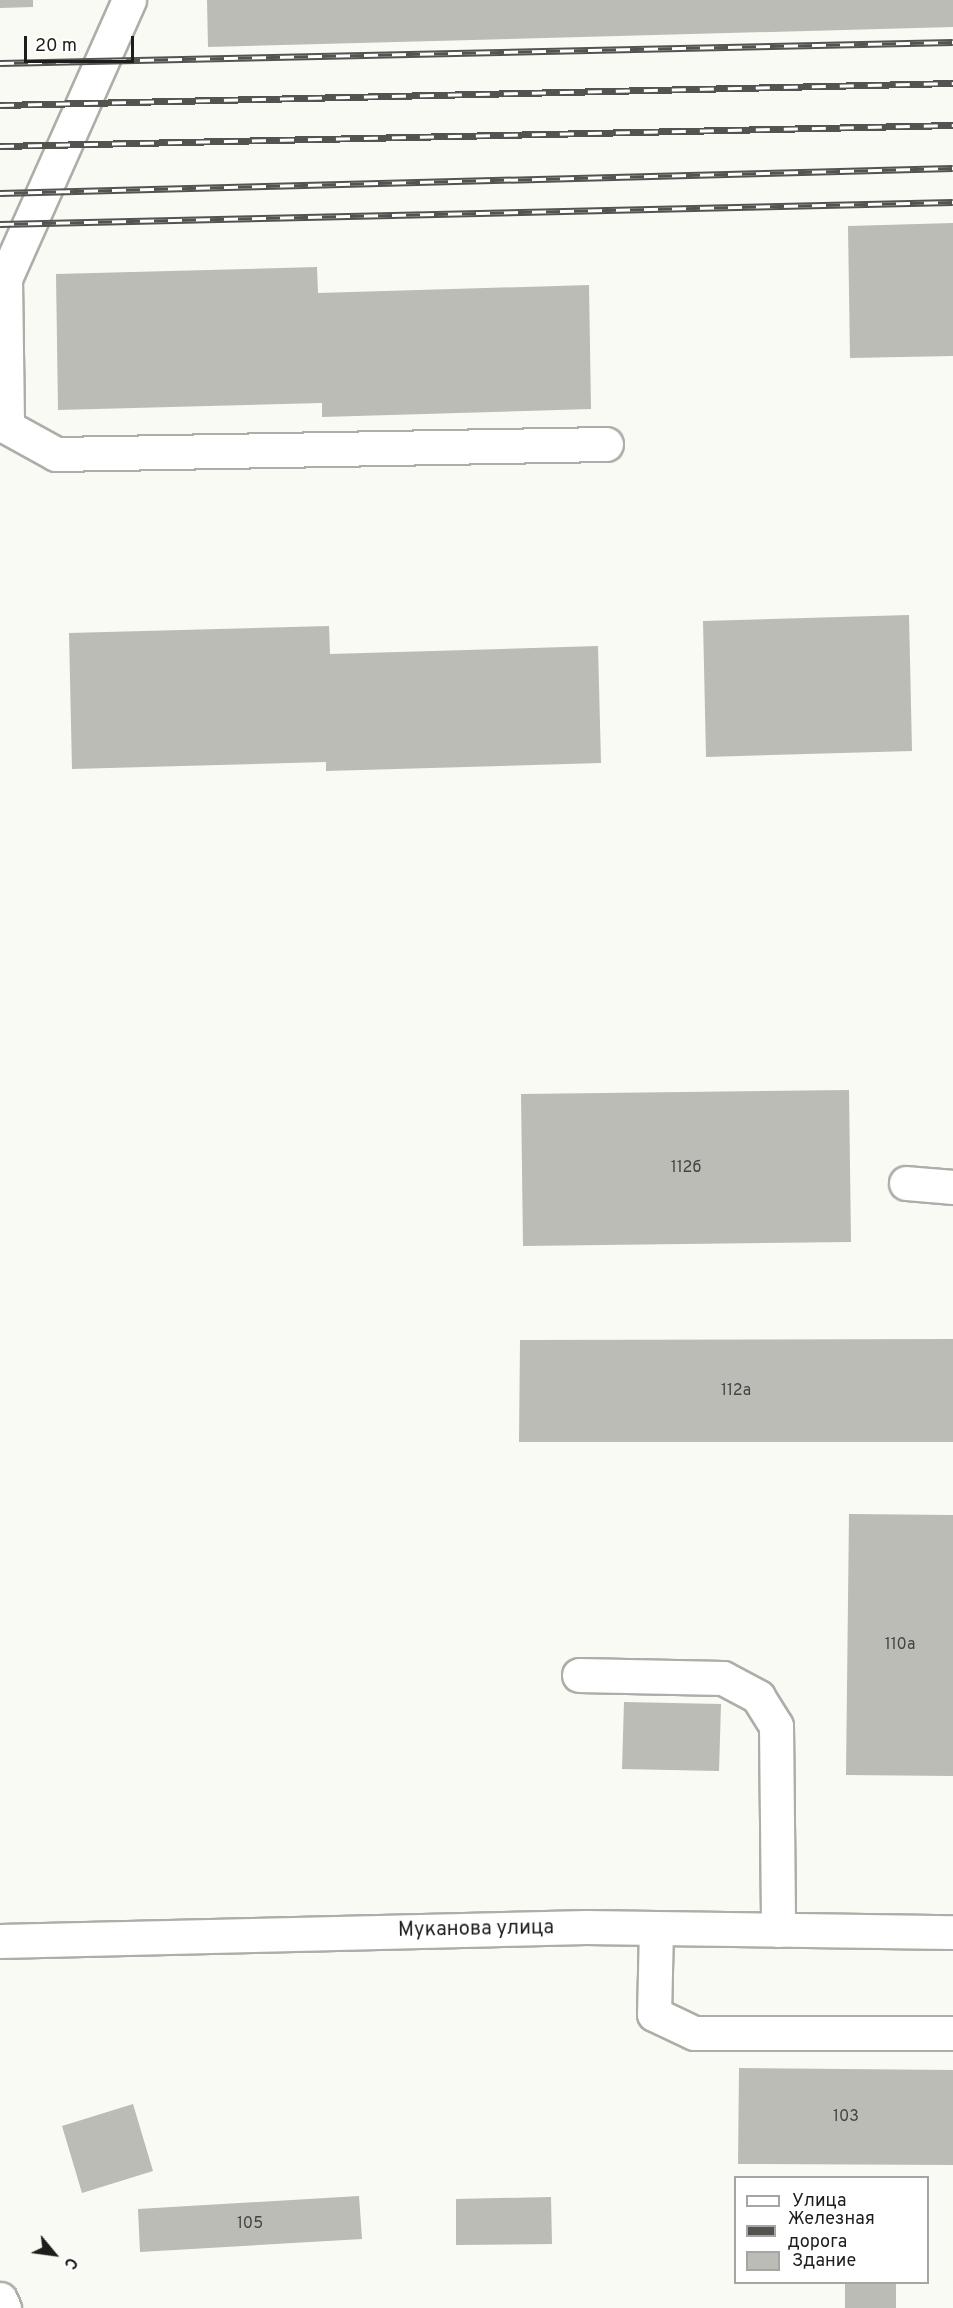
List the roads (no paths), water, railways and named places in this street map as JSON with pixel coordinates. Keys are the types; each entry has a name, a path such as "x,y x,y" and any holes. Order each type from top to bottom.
{"street":[{"path":"129,0 5,279 7,427 56,454 606,444"},
{"path":"906,1183 953,1187"},
{"path":"579,1675 723,1678 758,1697 777,1737 777,1930"},
{"path":"656,1928 654,2014 694,2033 953,2033"},
{"name":"Муканова улица","path":"0,1941 656,1928 953,1932"},
{"path":"0,2299 4,2308"}],"railway":[{"path":"0,63 953,42"},
{"path":"0,105 953,83"},
{"path":"0,146 953,125"},
{"path":"0,193 953,168"},
{"path":"0,224 953,202"}]}
